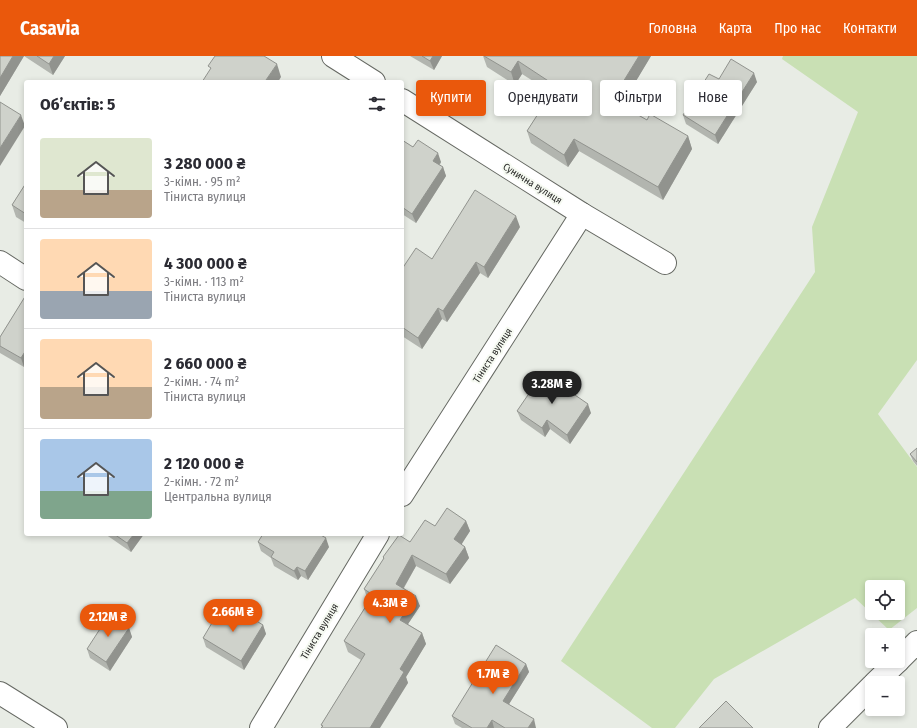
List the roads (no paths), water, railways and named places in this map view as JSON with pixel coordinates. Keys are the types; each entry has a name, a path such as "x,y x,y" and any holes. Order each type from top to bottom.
{"street":[{"path":"333,56 371,80"},
{"name":"Сунична вулиця","path":"404,101 582,214 665,263"},
{"name":"Тіниста вулиця","path":"404,492 582,214"},
{"path":"0,262 24,278"},
{"name":"Тіниста вулиця","path":"261,728 377,536"},
{"path":"905,654 917,642"},
{"path":"882,676 891,668"},
{"path":"0,693 56,728"},
{"path":"830,728 865,693"}]}
